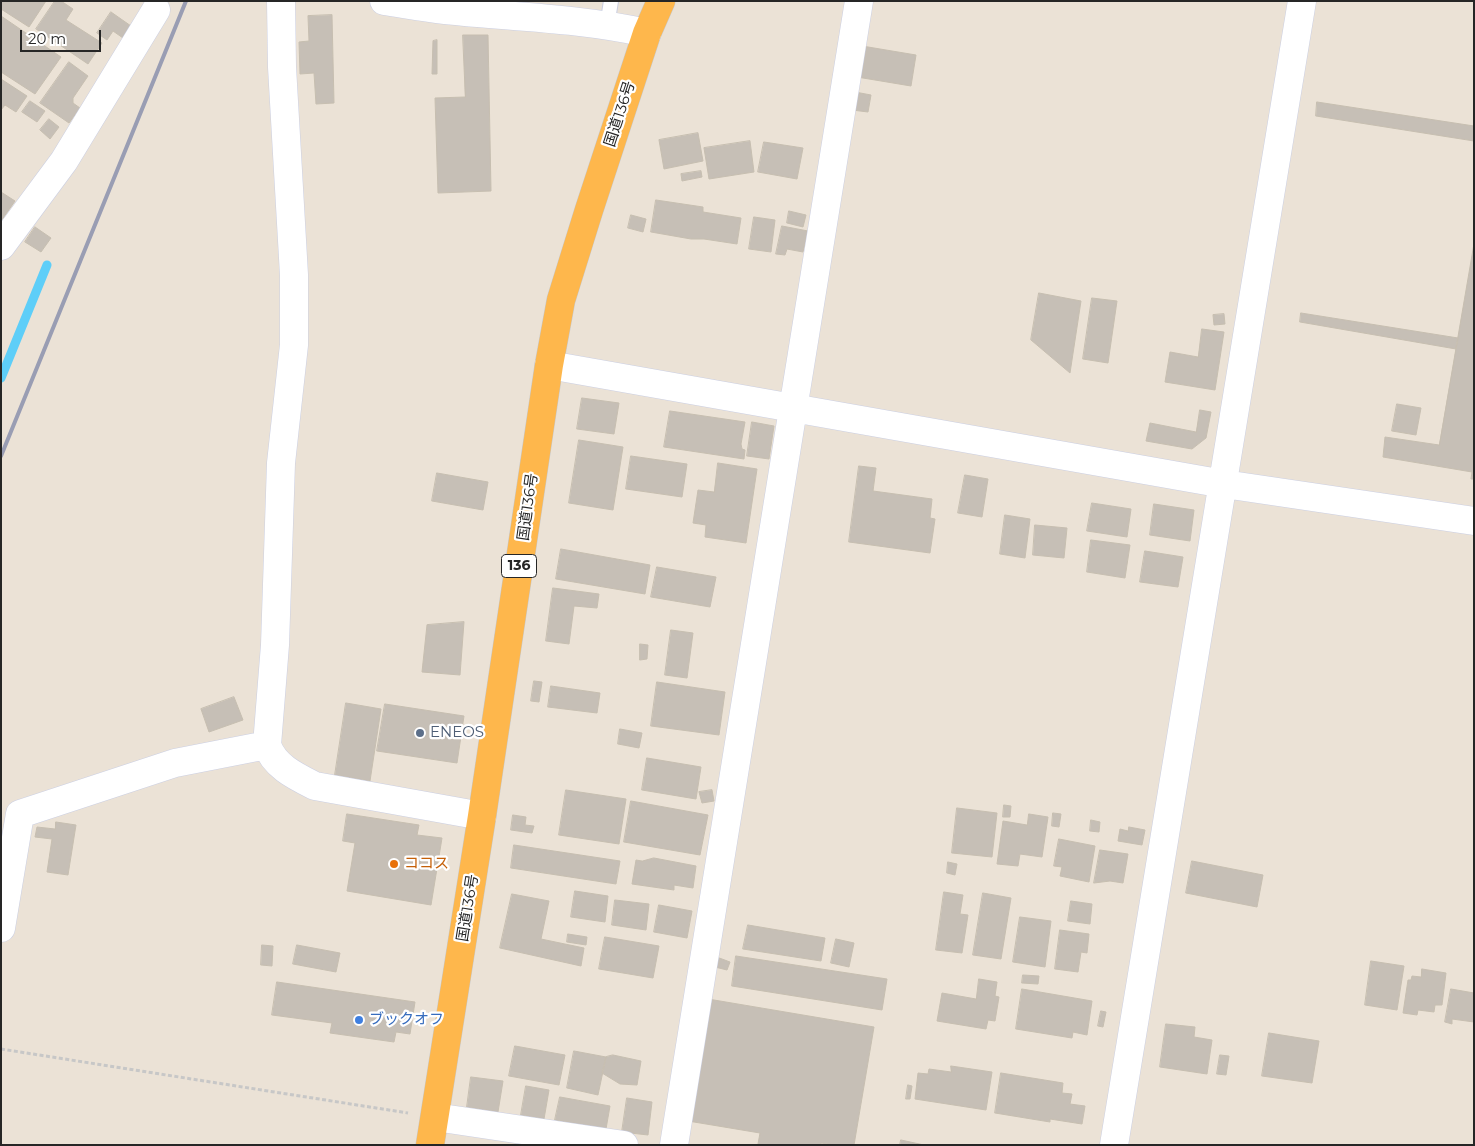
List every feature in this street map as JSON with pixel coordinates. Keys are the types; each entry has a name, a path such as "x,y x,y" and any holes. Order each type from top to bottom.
{"highway":[{"name":"国道136号","path":"430,1145 482,816 549,364 561,300 588,210 647,33 661,1"}],"street":[{"path":"281,1 282,67 294,275 294,344 281,463 275,645 267,745 271,756 280,765 315,786 482,816"},
{"path":"384,1 443,10 564,19 609,14 622,27 647,33"},
{"path":"674,1145 859,1"},
{"path":"1114,1145 1302,1"},
{"path":"1,246 64,162 152,4"},
{"path":"549,364 1224,484 1474,521"},
{"path":"1,928 20,814 175,763 267,745"},
{"path":"435,1117 624,1145"}],"path":[{"path":"1,1049 435,1117"}],"building":[{"path":"1,1 46,1 29,27 1,9"},
{"path":"55,1 61,1 73,9 66,20 102,43 88,64 36,29"},
{"path":"111,12 131,26 123,38 113,31 107,40 97,33"},
{"path":"332,15 334,103 316,104 314,73 300,74 299,42 309,41 308,16"},
{"path":"1,16 61,57 35,94 1,72"},
{"path":"463,35 488,35 491,191 438,193 435,98 465,97"},
{"path":"437,40 437,74 432,74 433,41"},
{"path":"862,46 916,55 911,86 857,77"},
{"path":"69,62 88,76 73,98 73,103 80,108 69,123 40,103"},
{"path":"1,79 27,96 16,112 5,105 1,110"},
{"path":"855,92 871,95 868,112 852,110"},
{"path":"30,101 45,111 37,122 22,112"},
{"path":"1317,102 1474,126 1474,141 1316,116"},
{"path":"49,119 59,127 50,139 40,130"},
{"path":"698,133 703,161 664,169 659,140"},
{"path":"750,141 754,172 709,179 704,148"},
{"path":"764,142 803,148 797,179 758,172"},
{"path":"701,171 702,177 682,181 681,174"},
{"path":"1,192 15,201 1,221"},
{"path":"656,200 703,207 703,212 741,218 737,244 651,232"},
{"path":"789,211 806,215 803,227 787,223"},
{"path":"631,215 646,219 643,232 628,228"},
{"path":"754,217 775,220 771,252 749,249"},
{"path":"782,226 808,231 803,252 787,249 785,255 776,254"},
{"path":"35,227 51,238 41,252 25,242"},
{"path":"1474,244 1474,479 1471,479 1472,472 1383,457 1385,437 1439,445"},
{"path":"1039,293 1081,301 1070,373 1031,340"},
{"path":"1092,298 1117,301 1108,363 1083,359"},
{"path":"1301,313 1458,338 1456,349 1300,322"},
{"path":"1224,314 1225,324 1214,325 1213,315"},
{"path":"1202,329 1224,332 1215,390 1165,382 1170,352 1198,357"},
{"path":"582,398 619,403 614,434 577,429"},
{"path":"1397,404 1421,408 1416,435 1392,431"},
{"path":"1200,410 1211,412 1206,438 1192,449 1146,441 1150,423 1196,432"},
{"path":"670,411 745,422 741,444 742,449 745,450 744,459 664,447"},
{"path":"752,422 774,426 769,459 747,456"},
{"path":"579,440 623,447 613,510 569,503"},
{"path":"631,456 687,464 682,497 626,489"},
{"path":"718,463 757,469 746,543 705,537 706,525 693,523 698,490 714,492"},
{"path":"859,466 876,468 873,491 932,499 930,518 935,519 930,553 849,542"},
{"path":"437,473 488,482 483,510 432,501"},
{"path":"965,475 988,479 982,517 958,513"},
{"path":"1092,503 1131,509 1127,537 1087,531"},
{"path":"1154,504 1194,510 1190,541 1150,535"},
{"path":"1005,515 1030,519 1025,558 1000,554"},
{"path":"1035,525 1067,528 1064,558 1033,555"},
{"path":"1091,540 1130,545 1125,578 1087,572"},
{"path":"561,549 650,565 645,594 556,579"},
{"path":"1145,551 1183,557 1178,587 1140,582"},
{"path":"657,567 716,577 710,607 651,597"},
{"path":"553,588 599,594 597,608 574,606 569,644 546,641"},
{"path":"464,622 460,675 422,672 427,625"},
{"path":"671,630 693,633 687,678 665,675"},
{"path":"640,644 648,645 647,659 640,660"},
{"path":"534,681 542,682 539,702 531,701"},
{"path":"657,682 725,692 719,735 651,726"},
{"path":"551,686 600,693 597,713 548,707"},
{"path":"234,697 243,720 209,732 201,709"},
{"path":"346,703 381,709 370,781 335,775"},
{"path":"385,704 464,716 457,763 377,751"},
{"path":"620,729 642,733 639,748 618,744"},
{"path":"647,758 701,767 696,799 642,790"},
{"path":"566,790 626,799 619,844 559,835"},
{"path":"712,790 714,801 702,803 699,792"},
{"path":"631,801 708,815 700,855 624,842"},
{"path":"1004,805 1011,806 1010,817 1003,817"},
{"path":"957,808 997,813 992,857 952,853"},
{"path":"1053,813 1061,814 1059,827 1052,826"},
{"path":"347,814 419,825 417,835 442,838 431,905 347,891 355,843 343,841"},
{"path":"1029,814 1048,817 1042,857 1020,854 1018,866 997,864 1003,821 1027,825"},
{"path":"513,815 526,817 525,825 534,826 532,833 511,830"},
{"path":"1091,820 1100,822 1099,832 1090,831"},
{"path":"56,822 76,825 68,875 47,872 52,839 35,837 37,827 55,829"},
{"path":"1129,827 1145,830 1142,845 1118,841 1120,829 1128,831"},
{"path":"1059,839 1095,846 1089,882 1060,876 1062,867 1054,866"},
{"path":"514,845 620,861 616,884 511,868"},
{"path":"1100,850 1128,854 1123,883 1110,881 1094,883"},
{"path":"654,858 696,866 693,888 674,885 674,890 632,884 636,860 642,861"},
{"path":"1192,861 1263,875 1257,907 1186,893"},
{"path":"948,862 957,864 955,875 947,873"},
{"path":"575,891 608,896 605,922 571,917"},
{"path":"944,892 963,895 960,914 968,915 962,953 936,950"},
{"path":"983,893 1011,898 1001,959 973,955"},
{"path":"512,894 549,901 541,939 584,948 581,966 500,948"},
{"path":"615,900 649,904 646,930 612,925"},
{"path":"1071,901 1092,904 1090,924 1068,921"},
{"path":"659,905 692,911 687,938 654,932"},
{"path":"1020,917 1051,921 1045,967 1013,962"},
{"path":"748,925 825,938 821,961 743,949"},
{"path":"1060,930 1089,934 1087,953 1081,952 1078,972 1055,969"},
{"path":"568,934 587,937 586,945 567,942"},
{"path":"605,937 659,946 653,978 599,969"},
{"path":"836,939 854,943 849,967 831,963"},
{"path":"262,945 273,946 272,966 261,965"},
{"path":"297,945 340,953 336,972 293,964"},
{"path":"714,956 730,962 727,970 711,966"},
{"path":"736,956 887,979 882,1010 732,986"},
{"path":"1371,961 1404,966 1397,1010 1365,1005"},
{"path":"1422,969 1446,973 1442,1005 1435,1005 1434,1012 1418,1010 1417,1015 1403,1013 1408,980 1411,980 1412,976 1421,977"},
{"path":"1023,975 1039,976 1038,984 1022,983"},
{"path":"979,979 997,982 995,996 999,997 995,1021 988,1020 986,1029 937,1021 942,993 976,999"},
{"path":"277,982 415,1002 410,1034 396,1032 394,1042 330,1033 332,1023 272,1015"},
{"path":"1022,989 1092,1001 1087,1035 1073,1032 1072,1038 1016,1029"},
{"path":"1451,989 1474,993 1474,1022 1452,1019 1452,1024 1445,1022"},
{"path":"708,999 874,1027 854,1145 821,1143 821,1145 763,1145 758,1144 760,1133 688,1121"},
{"path":"1101,1011 1106,1012 1103,1027 1098,1026"},
{"path":"1166,1024 1195,1027 1194,1037 1212,1040 1207,1074 1160,1067"},
{"path":"1269,1033 1319,1041 1312,1083 1262,1076"},
{"path":"515,1046 565,1055 559,1085 509,1076"},
{"path":"574,1051 606,1057 598,1095 567,1088"},
{"path":"613,1055 641,1061 637,1085 620,1084 602,1073 606,1057"},
{"path":"1220,1055 1229,1056 1226,1075 1217,1074"},
{"path":"951,1066 992,1072 986,1110 915,1099 918,1073 928,1074 929,1069 951,1072"},
{"path":"1001,1073 1063,1083 1062,1093 1072,1094 1070,1104 1085,1106 1082,1124 1050,1119 1050,1122 995,1113"},
{"path":"471,1077 503,1081 498,1112 467,1107"},
{"path":"908,1085 912,1086 910,1099 906,1099"},
{"path":"526,1086 549,1090 544,1119 521,1115"},
{"path":"560,1097 610,1106 606,1129 555,1120"},
{"path":"627,1098 652,1102 648,1135 622,1132"},
{"path":"901,1140 924,1145 900,1145"}],"waterway":[{"path":"1,378 47,265"}],"railway":[{"path":"1,456 186,1"}],"place":[{"name":"ENEOS","path":"420,733"},
{"name":"ココス","path":"394,864"},
{"name":"ブックオフ","path":"359,1020"}]}
